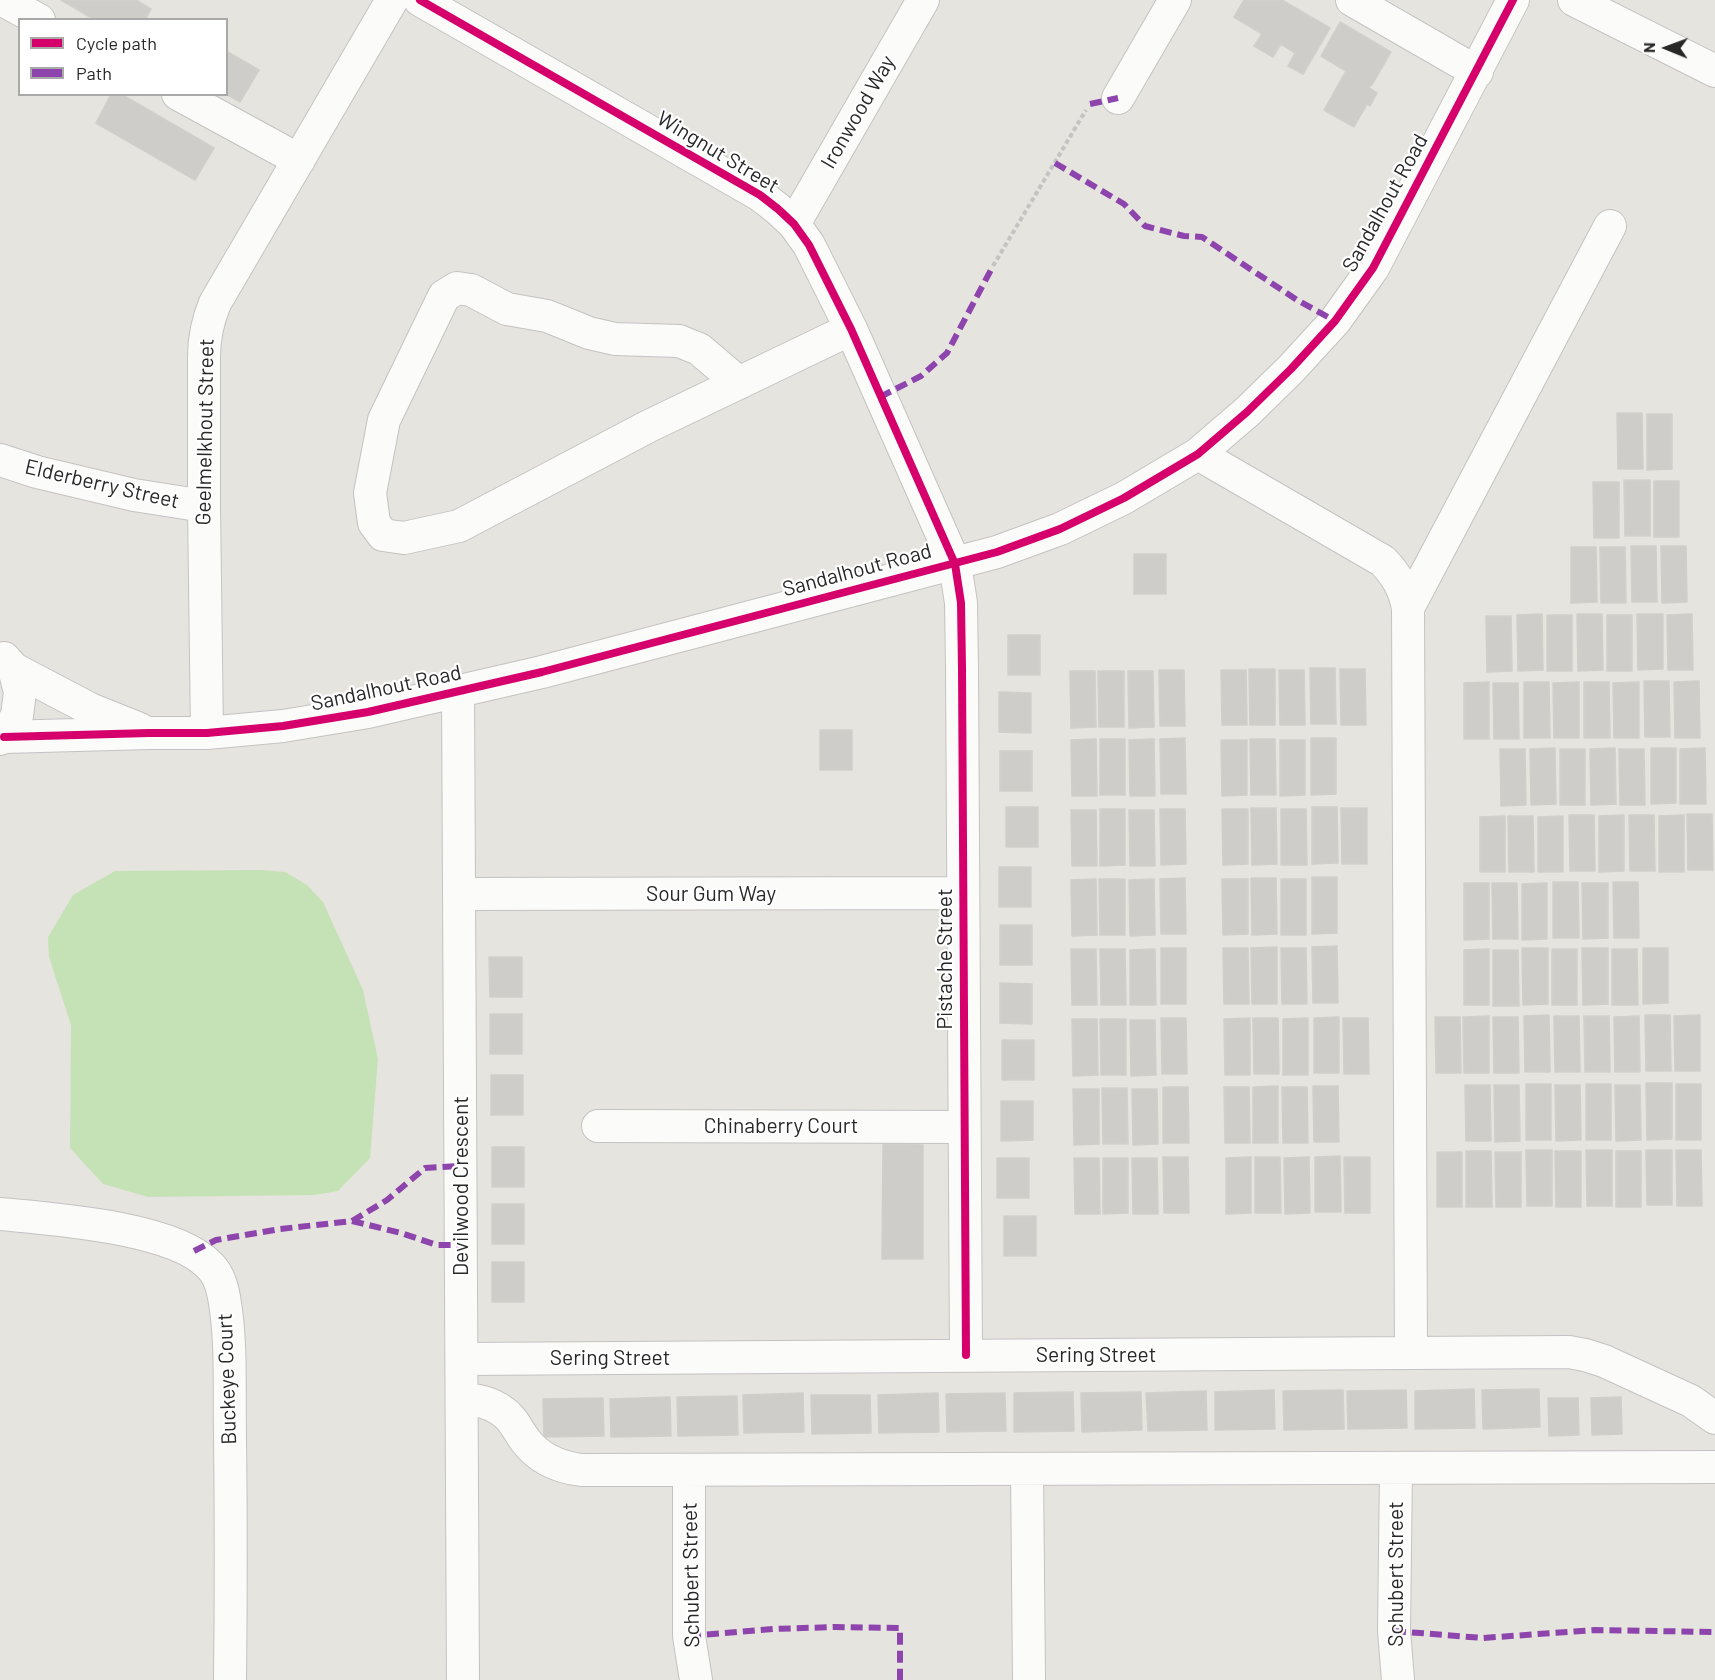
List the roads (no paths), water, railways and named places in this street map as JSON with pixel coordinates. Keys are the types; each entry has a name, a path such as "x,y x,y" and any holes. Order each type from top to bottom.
{"street":[{"path":"3,0 35,18"},
{"name":"Geelmelkhout Street","path":"207,733 204,344 209,316 392,0"},
{"name":"Wingnut Street","path":"420,0 760,195 794,224 809,245 851,329 955,564"},
{"name":"Ironwood Way","path":"794,224 923,0"},
{"path":"1104,101 1175,0"},
{"path":"1352,0 1477,72"},
{"name":"Sandalhout Road","path":"150,733 207,733 325,720 542,672 997,552 1060,529 1124,498 1198,454 1291,369 1335,321 1373,268 1513,0"},
{"path":"1574,0 1715,71"},
{"path":"182,96 299,160"},
{"path":"1408,608 1610,226"},
{"path":"739,383 699,349 680,341 615,339 589,333 547,316 507,309 471,290 457,288 444,296 384,420 370,493 374,523 383,535 404,538 459,526 649,426 739,383 851,329"},
{"path":"1198,454 1383,561 1401,583 1408,608 1411,1353"},
{"name":"Elderberry Street","path":"0,460 37,472 134,495 204,506"},
{"name":"Pistache Street","path":"955,564 961,603 966,1355"},
{"path":"7,661 90,708 150,733"},
{"path":"2,738 17,716 20,692 7,661"},
{"name":"Devilwood Crescent","path":"458,692 463,1680"},
{"path":"2,738 150,733"},
{"name":"Sour Gum Way","path":"459,894 963,893"},
{"name":"Chinaberry Court","path":"598,1126 964,1127"},
{"name":"Buckeye Court","path":"0,1214 96,1225 149,1235 194,1251 210,1265 218,1276 223,1294 229,1340 232,1557 230,1680"},
{"name":"Sering Street","path":"462,1359 1569,1352 1604,1361 1691,1401 1715,1418"},
{"path":"462,1398 478,1400 503,1412 511,1419 531,1448 554,1463 581,1470 1715,1467"},
{"name":"Schubert Street","path":"1396,1468 1394,1631 1398,1680"},
{"path":"1027,1469 1029,1680"},
{"name":"Schubert Street","path":"690,1470 689,1636 696,1680"}]}
